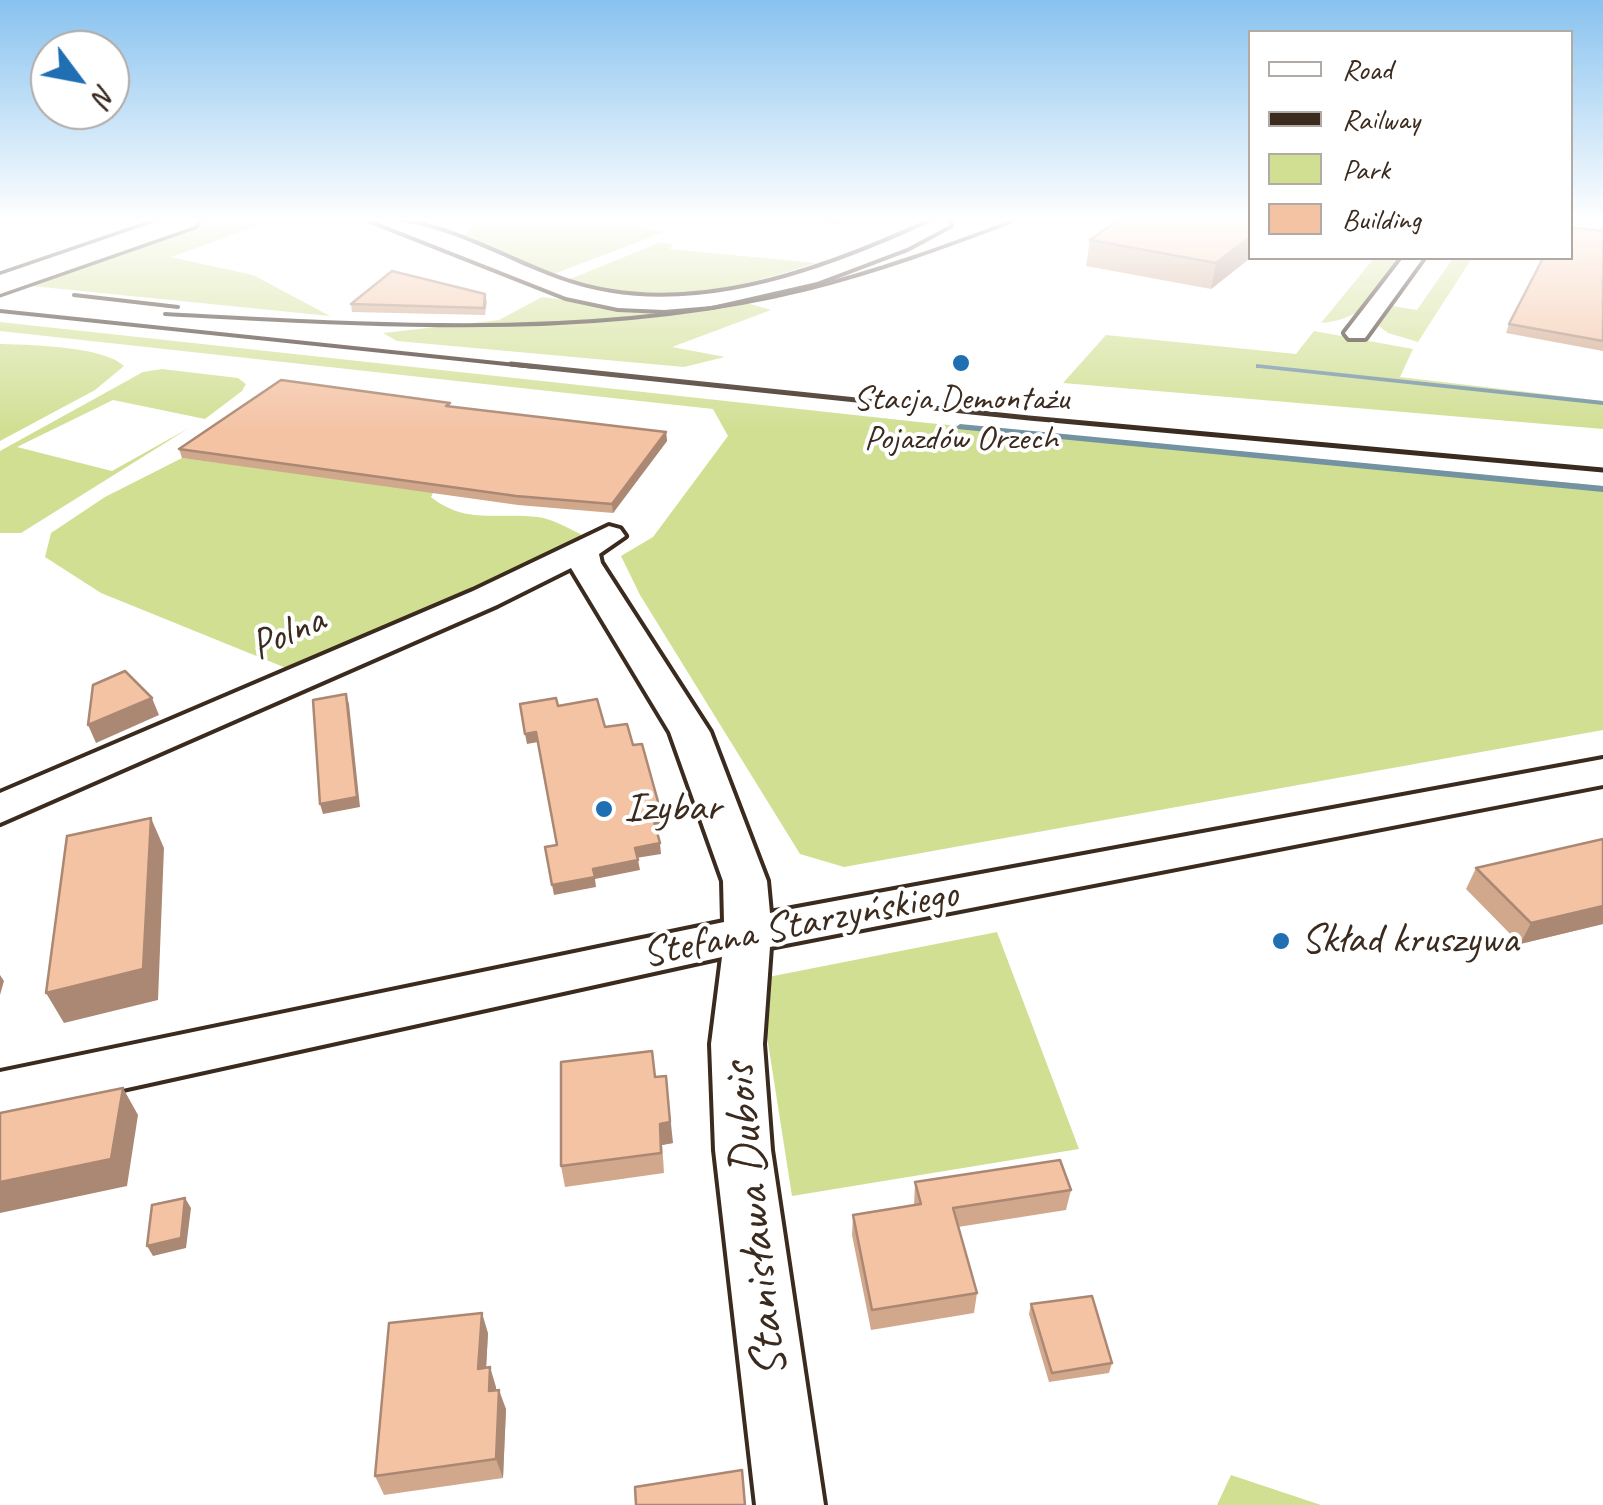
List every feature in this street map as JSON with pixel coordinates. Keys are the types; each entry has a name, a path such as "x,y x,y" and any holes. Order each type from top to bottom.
{"street":[{"path":"569,290 647,303 718,298 752,290"},
{"path":"1356,332 1388,290"},
{"name":"Polna","path":"0,809 596,544"},
{"name":"Stanisława Dubois","path":"596,544 585,563 690,732 746,882 748,934 736,1044 743,1150 790,1505"},
{"name":"Stefana Starzyńskiego","path":"0,1094 748,934 1603,772"}],"green space":[{"path":"74,290 282,290 330,316"},
{"path":"594,290 711,290 659,296"},
{"path":"1348,290 1379,290 1350,316 1321,323"},
{"path":"1431,290 1451,290 1418,342 1388,333 1379,326 1393,306 1417,310"},
{"path":"542,297 644,310 737,300 771,310 672,347 725,357 684,367 397,341 383,333 499,320"},
{"path":"0,322 928,423 1603,486 1603,730 844,867 800,854 640,595 621,556 653,537 728,436 713,409 0,331"},
{"path":"1314,331 1413,349 1400,377 1603,401 1603,429 1063,383 1106,335 1296,354"},
{"path":"0,344 100,354 124,366 95,390 0,441"},
{"path":"162,369 238,378 246,384 205,419 113,400 17,447 112,471 189,428 21,533 0,533 0,451 143,372"},
{"path":"182,458 434,491 431,497 457,511 544,518 582,535 554,557 291,670 101,593 45,557 51,533 105,497"},
{"path":"997,932 1079,1149 792,1196 758,979"},
{"path":"1231,1475 1321,1505 1217,1505"}],"building":[{"path":"368,290 470,290 485,294 484,308 351,304"},
{"path":"1526,290 1603,290 1603,341 1509,324"},
{"path":"281,380 450,403 446,406 666,432 612,504 516,496 179,449"},
{"path":"125,671 152,698 88,725 93,685"},
{"path":"346,694 357,797 320,804 313,700"},
{"path":"556,698 558,706 597,699 605,727 627,724 633,745 642,744 662,816 653,818 660,843 635,848 638,860 593,869 595,877 552,885 545,847 557,845 536,732 525,734 520,704"},
{"path":"151,818 143,969 46,993 67,836"},
{"path":"1603,839 1603,906 1531,923 1476,868"},
{"path":"652,1051 655,1077 666,1076 670,1122 660,1124 661,1153 561,1166 561,1062"},
{"path":"123,1088 111,1159 0,1182 0,1113"},
{"path":"1060,1160 1071,1190 953,1208 977,1293 872,1310 853,1215 921,1204 915,1182"},
{"path":"185,1198 181,1238 147,1246 152,1205"},
{"path":"1092,1296 1112,1363 1052,1373 1031,1304"},
{"path":"482,1313 478,1369 490,1367 489,1391 499,1390 496,1459 375,1476 389,1323"},
{"path":"742,1470 745,1505 636,1505 635,1487"}],"waterway":[{"path":"1259,366 1603,403"},
{"path":"960,427 1603,489"}],"railway":[{"path":"165,314 407,325 568,323 728,305 801,290"},
{"path":"74,295 178,307"},
{"path":"0,311 535,367"},
{"path":"511,364 1029,418 1603,470"}],"place":[{"name":"Stacja Demontażu Pojazdów Orzech","path":"961,363"},
{"name":"Izybar","path":"604,809"},
{"name":"Skład kruszywa","path":"1281,941"}]}
